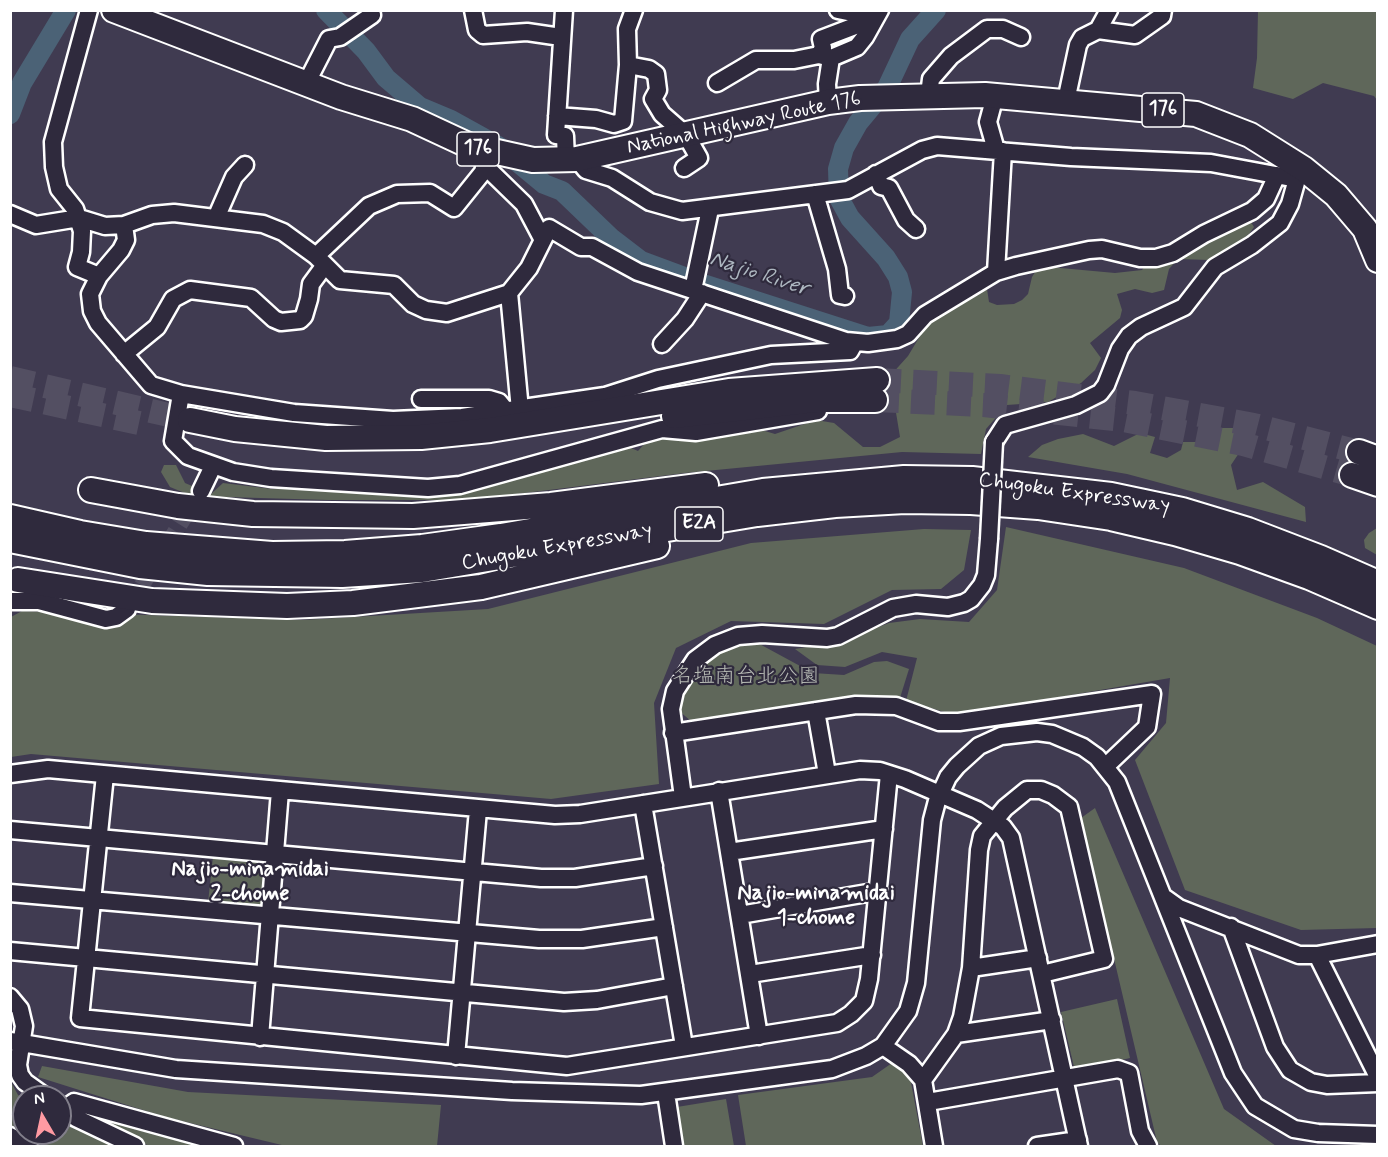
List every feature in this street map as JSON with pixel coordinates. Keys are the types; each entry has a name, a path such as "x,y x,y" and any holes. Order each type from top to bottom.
{"highway":[{"name":"National Highway Route 176","path":"114,10 306,84 412,119 470,146 486,159 572,160 828,102 860,98 929,95 995,96 1196,114 1250,135 1350,209 1365,229 1377,260"},
{"path":"189,428 232,443 327,452 424,452 514,443 686,414 758,405 875,396"},
{"path":"1363,462 1377,484"},
{"path":"91,490 178,506 253,514 413,516 478,513 765,480 912,473 972,479"},
{"name":"Chugoku Expressway","path":"10,517 80,533 167,546 272,554 345,553 422,547 501,536 762,491 904,478 972,479 1111,495 1182,510 1259,534 1377,583"},
{"name":"Chugoku Expressway","path":"10,540 140,566 208,573 342,575 422,570 757,514 835,505 905,501 971,502 1038,507 1111,518 1175,533 1240,552 1309,577 1377,607"},
{"path":"14,590 152,601 287,606 354,603 481,587 835,505"}],"street":[{"path":"89,10 53,142 54,167 59,189 79,219 82,231 81,252 77,267 99,276"},
{"path":"473,10 477,30 483,35 527,32 561,37"},
{"path":"564,10 556,135 565,136 572,160 586,170 612,178 650,202 666,209 682,212 848,190 922,150 937,146 1071,157 1211,162 1277,175 1300,174 1290,204 1280,223 1252,245 1215,267 1184,307 1141,327 1130,336 1120,349 1106,385 1100,393 1076,405 1005,425 994,442 986,575 982,585 971,599 948,607 916,604 893,608 838,636 827,638 750,634 715,645 695,660 675,691 671,709 683,797"},
{"path":"557,116 619,124 623,121 628,65 627,29 634,10"},
{"path":"838,10 857,14 868,10"},
{"path":"828,102 825,56 821,39 866,20 868,10"},
{"path":"717,83 756,60 794,60 825,56 856,47 865,38 880,10"},
{"path":"1098,30 1109,10"},
{"path":"1065,101 1078,45 1082,38 1098,30 1135,35 1162,15 1163,10"},
{"path":"306,84 329,39 340,37 372,15"},
{"path":"929,95 931,79 951,57 987,30 1003,29 1021,38"},
{"path":"628,65 649,69 656,74 658,90 653,99 662,114 686,135 699,158 684,168"},
{"path":"995,96 988,122 999,150 996,272"},
{"path":"486,159 524,204 543,240"},
{"path":"124,354 157,327 173,299 190,290 251,298 274,319 281,322 300,320 304,316 311,284 321,261 369,206 397,194 430,193 454,208 483,172 486,159"},
{"path":"216,218 225,194 244,165"},
{"path":"876,174 881,186 890,189 906,220 916,229"},
{"path":"10,214 36,225 79,219 105,226 124,225 152,215 163,214 263,224 283,232 321,261 340,280 394,285 413,304 426,310 447,313 508,293 529,268 549,228 581,247 592,247 638,272 855,342 883,342 908,334 925,315 996,272 1089,250 1102,249 1140,258 1156,258 1173,253 1204,234 1252,210 1266,199 1277,175"},
{"path":"822,193 840,295 845,296"},
{"path":"662,344 685,319 698,292 710,209"},
{"path":"124,225 126,240 121,250 99,276 90,294 92,311 151,385 181,394 294,413 393,420 513,411 605,396 658,379 771,355 850,351 855,342"},
{"path":"508,293 513,411"},
{"path":"181,394 173,441 188,456 213,466 271,478 428,488 460,485 662,429 696,432 808,412 875,396"},
{"path":"421,399 489,399 513,411"},
{"path":"201,491 213,466"},
{"path":"14,590 39,601 106,619 116,617 127,609"},
{"path":"673,733 816,711 881,705 909,709 939,722 959,722 1152,694 1147,727 1106,766"},
{"path":"816,711 827,774"},
{"path":"16,1042 176,1069 512,1091 641,1095 832,1069 866,1056 883,1046 901,1023 914,994 932,820 940,794 957,766 979,746 1001,736 1022,732 1052,734 1083,747 1106,766 1117,782 1233,1073 1255,1106 1294,1129 1318,1133 1377,1135"},
{"path":"10,774 39,769 478,810 564,814 643,804 827,774 860,770 889,774 940,794 994,820 1008,832 1014,844 1079,1143 1037,1146"},
{"path":"105,775 80,1017 260,1037 567,1066 837,1023 851,1014 864,1001 872,956 889,774"},
{"path":"923,1080 956,1034 965,1007 972,968 979,850 982,836 1012,801 1027,790 1041,790 1053,795 1064,801 1072,815 1104,959 1040,966 972,968"},
{"path":"260,1037 280,791"},
{"path":"719,791 759,1036"},
{"path":"643,804 684,1046"},
{"path":"456,1056 478,810"},
{"path":"729,852 884,829"},
{"path":"10,830 472,873 575,878 654,866"},
{"path":"740,915 879,891"},
{"path":"10,893 466,934 582,939 664,927"},
{"path":"1165,898 1179,908 1299,955 1317,955 1377,944"},
{"path":"1231,927 1275,1047 1290,1070 1311,1082 1327,1085 1377,1083"},
{"path":"10,951 564,1002 674,986"},
{"path":"1317,955 1377,1077"},
{"path":"750,974 872,956"},
{"path":"10,997 22,1017 16,1042 18,1065 20,1075 29,1085"},
{"path":"956,1034 1052,1020"},
{"path":"883,1046 909,1064 923,1080 934,1146"},
{"path":"928,1102 1118,1069 1129,1073 1140,1131 1148,1146"},
{"path":"666,1093 674,1146"},
{"path":"72,1103 234,1146"},
{"path":"72,1113 135,1146"},
{"path":"10,1136 30,1146"}],"green space":[{"path":"1258,11 1377,11 1377,100 1374,96 1323,83 1293,99 1253,88 1257,58"},
{"path":"1247,216 1254,227 1249,234 1226,252 1209,260 1178,259 1169,269 1164,290 1152,293 1135,289 1117,294 1122,310 1120,318 1090,343 1101,358 1095,370 1081,383 1048,402 1007,405 986,429 981,454 902,452 685,473 469,500 328,500 192,496 170,487 161,472 164,465 176,465 185,483 211,494 223,483 273,489 326,487 446,493 622,444 638,451 646,442 658,436 758,429 775,434 816,420 834,423 863,447 880,447 900,437 890,376 908,356 926,326 932,321 987,289 989,302 997,305 1014,304 1022,300 1028,294 1032,277 1039,266 1115,273 1142,270 1155,254"},
{"path":"1218,428 1234,428 1249,438 1231,465 1237,490 1263,482 1305,507 1306,522 1127,474 1028,457 1042,445 1058,439 1083,434 1114,446 1140,433 1155,437 1150,453 1167,458 1181,450 1183,442 1200,442"},
{"path":"1006,527 1184,568 1317,618 1377,646 1377,928 1301,930 1185,890 1135,760 1166,723 1170,678 955,715 906,701 917,658 882,652 845,667 817,665 795,649 840,641 889,623 920,619 969,622 997,590"},
{"path":"1377,528 1377,555 1365,548 1364,540"},
{"path":"924,529 971,530 964,570 941,589 892,590 824,624 731,621 676,648 654,703 659,784 551,799 31,754 11,757 11,617 22,611 302,620 488,609 751,543"},
{"name":"名塩南台北公園","path":"754,641 813,673 844,675 874,662 887,661 909,669 899,701 692,722 678,710 679,694 701,663 728,646"},
{"path":"1095,808 1224,1109 1276,1146 1161,1146 1157,1142 1081,818"},
{"path":"213,856 257,861 268,872 264,904 258,908 208,903"},
{"path":"1117,999 1130,1058 1075,1071 1061,1012"},
{"path":"892,1063 910,1077 923,1146 746,1146 738,1095 872,1077"},
{"path":"42,1066 188,1092 441,1105 437,1146 286,1146 165,1117 72,1088 72,1085 63,1085 38,1077"},
{"path":"10,1080 13,1085 11,1125"},
{"path":"726,1099 734,1146 684,1146 677,1107"},
{"path":"86,1113 210,1146 149,1146"},
{"path":"72,1125 111,1146 45,1145 72,1145"}],"waterway":[{"name":"Najio River","path":"10,114 22,83 66,10"},
{"name":"Najio River","path":"326,10 366,51 386,78 420,107 451,120 498,146 544,184 562,191 611,238 641,261 703,284 868,337 888,335 899,323 902,292 898,277 886,258 850,218 839,198 838,169 844,148 858,123 887,88 910,39 936,10"}],"tunnel":[{"path":"10,378 190,420"},
{"path":"877,380 1000,386 1135,403 1254,425 1359,452"},
{"path":"10,395 139,423"},
{"path":"875,400 984,405 1123,420 1243,444 1352,475"},
{"path":"129,606 195,500"}],"district":[{"name":"Najio-minamidai 2-chome","path":"250,882"},
{"name":"Najio-minamidai 1-chome","path":"816,906"}]}
